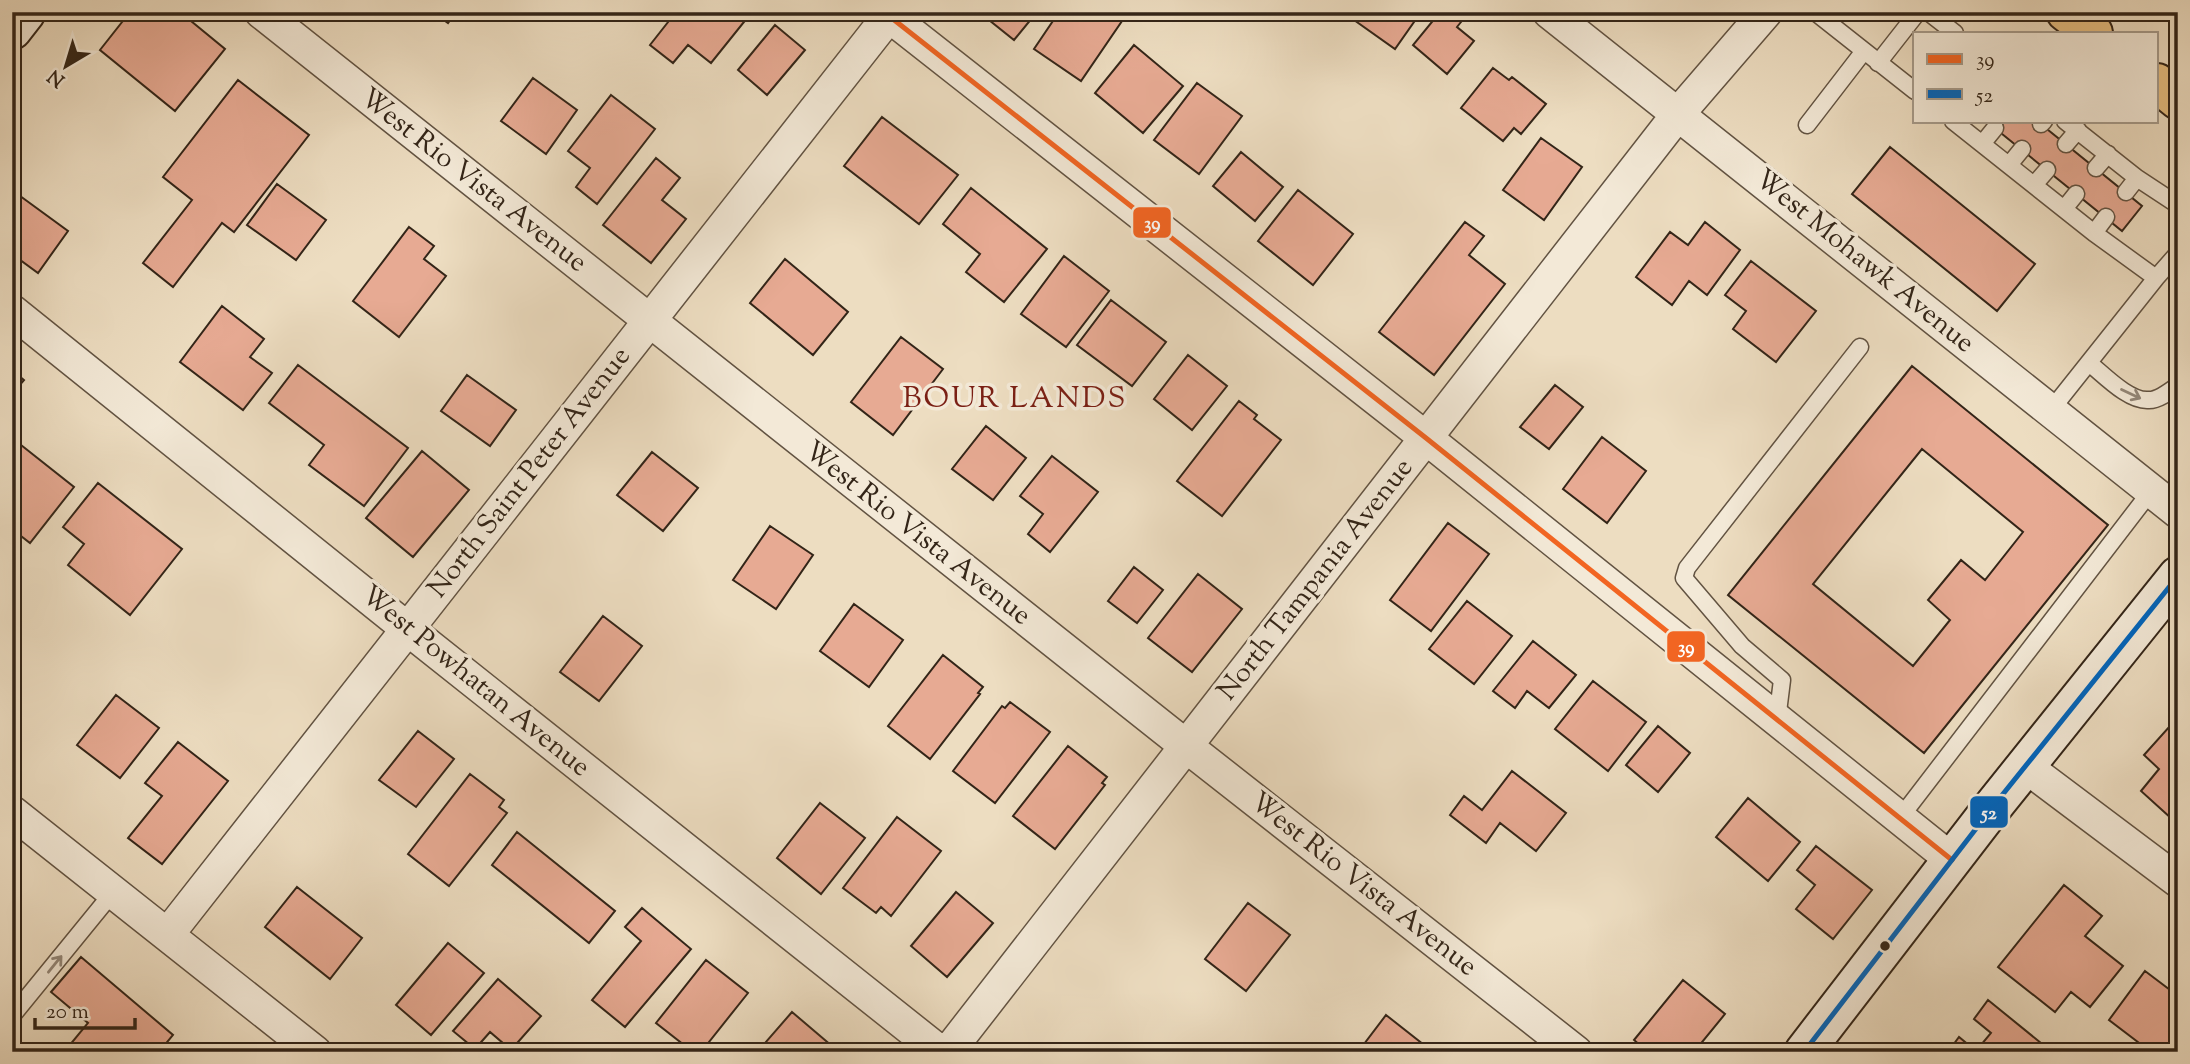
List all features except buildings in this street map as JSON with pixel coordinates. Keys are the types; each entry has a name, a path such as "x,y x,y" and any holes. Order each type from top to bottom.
{"main road":[{"path":"2066,12 2092,32"},
{"path":"2158,84 2178,100"}],"street":[{"path":"12,30 26,12"},
{"name":"West Rio Vista Avenue","path":"261,12 1186,746 1577,1052"},
{"name":"West Mohawk Avenue","path":"1549,12 2178,512"},
{"path":"888,14 1426,438 1728,658 1777,720 1952,860"},
{"name":"North Saint Peter Avenue","path":"168,934 409,630 888,14"},
{"name":"North Tampania Avenue","path":"948,1052 1678,114 1760,14"},
{"name":"West Powhatan Avenue","path":"12,311 940,1052"},
{"path":"1804,1052 2025,766 2178,576"},
{"path":"2025,766 2178,881"},
{"path":"12,811 315,1052"}],"lane":[{"path":"1815,12 1913,89"},
{"path":"1878,63 1918,12"},
{"path":"1928,12 1954,32"},
{"path":"1807,125 1864,51"},
{"path":"1955,122 2094,233 2156,278"},
{"path":"2066,145 2072,125 2137,178 2178,205"},
{"path":"1982,144 1995,128"},
{"path":"2009,165 2022,149"},
{"path":"2096,168 2108,154"},
{"path":"2034,185 2047,170"},
{"path":"2126,192 2137,178"},
{"path":"2064,209 2076,194"},
{"path":"2094,233 2106,218"},
{"path":"2051,411 2178,253"},
{"path":"1777,720 1782,680 1728,658 1685,579 1688,568 1860,347"},
{"path":"2089,363 2125,393 2148,401 2164,395 2178,385"},
{"path":"1899,818 2151,491"},
{"path":"12,1016 114,891"}],"transit line":[{"name":"39","path":"884,12 1426,438 1952,860"},
{"name":"52","path":"1804,1052 1995,804 2178,576"}],"district":[{"name":"BOUR LANDS","path":"1015,399"}]}
